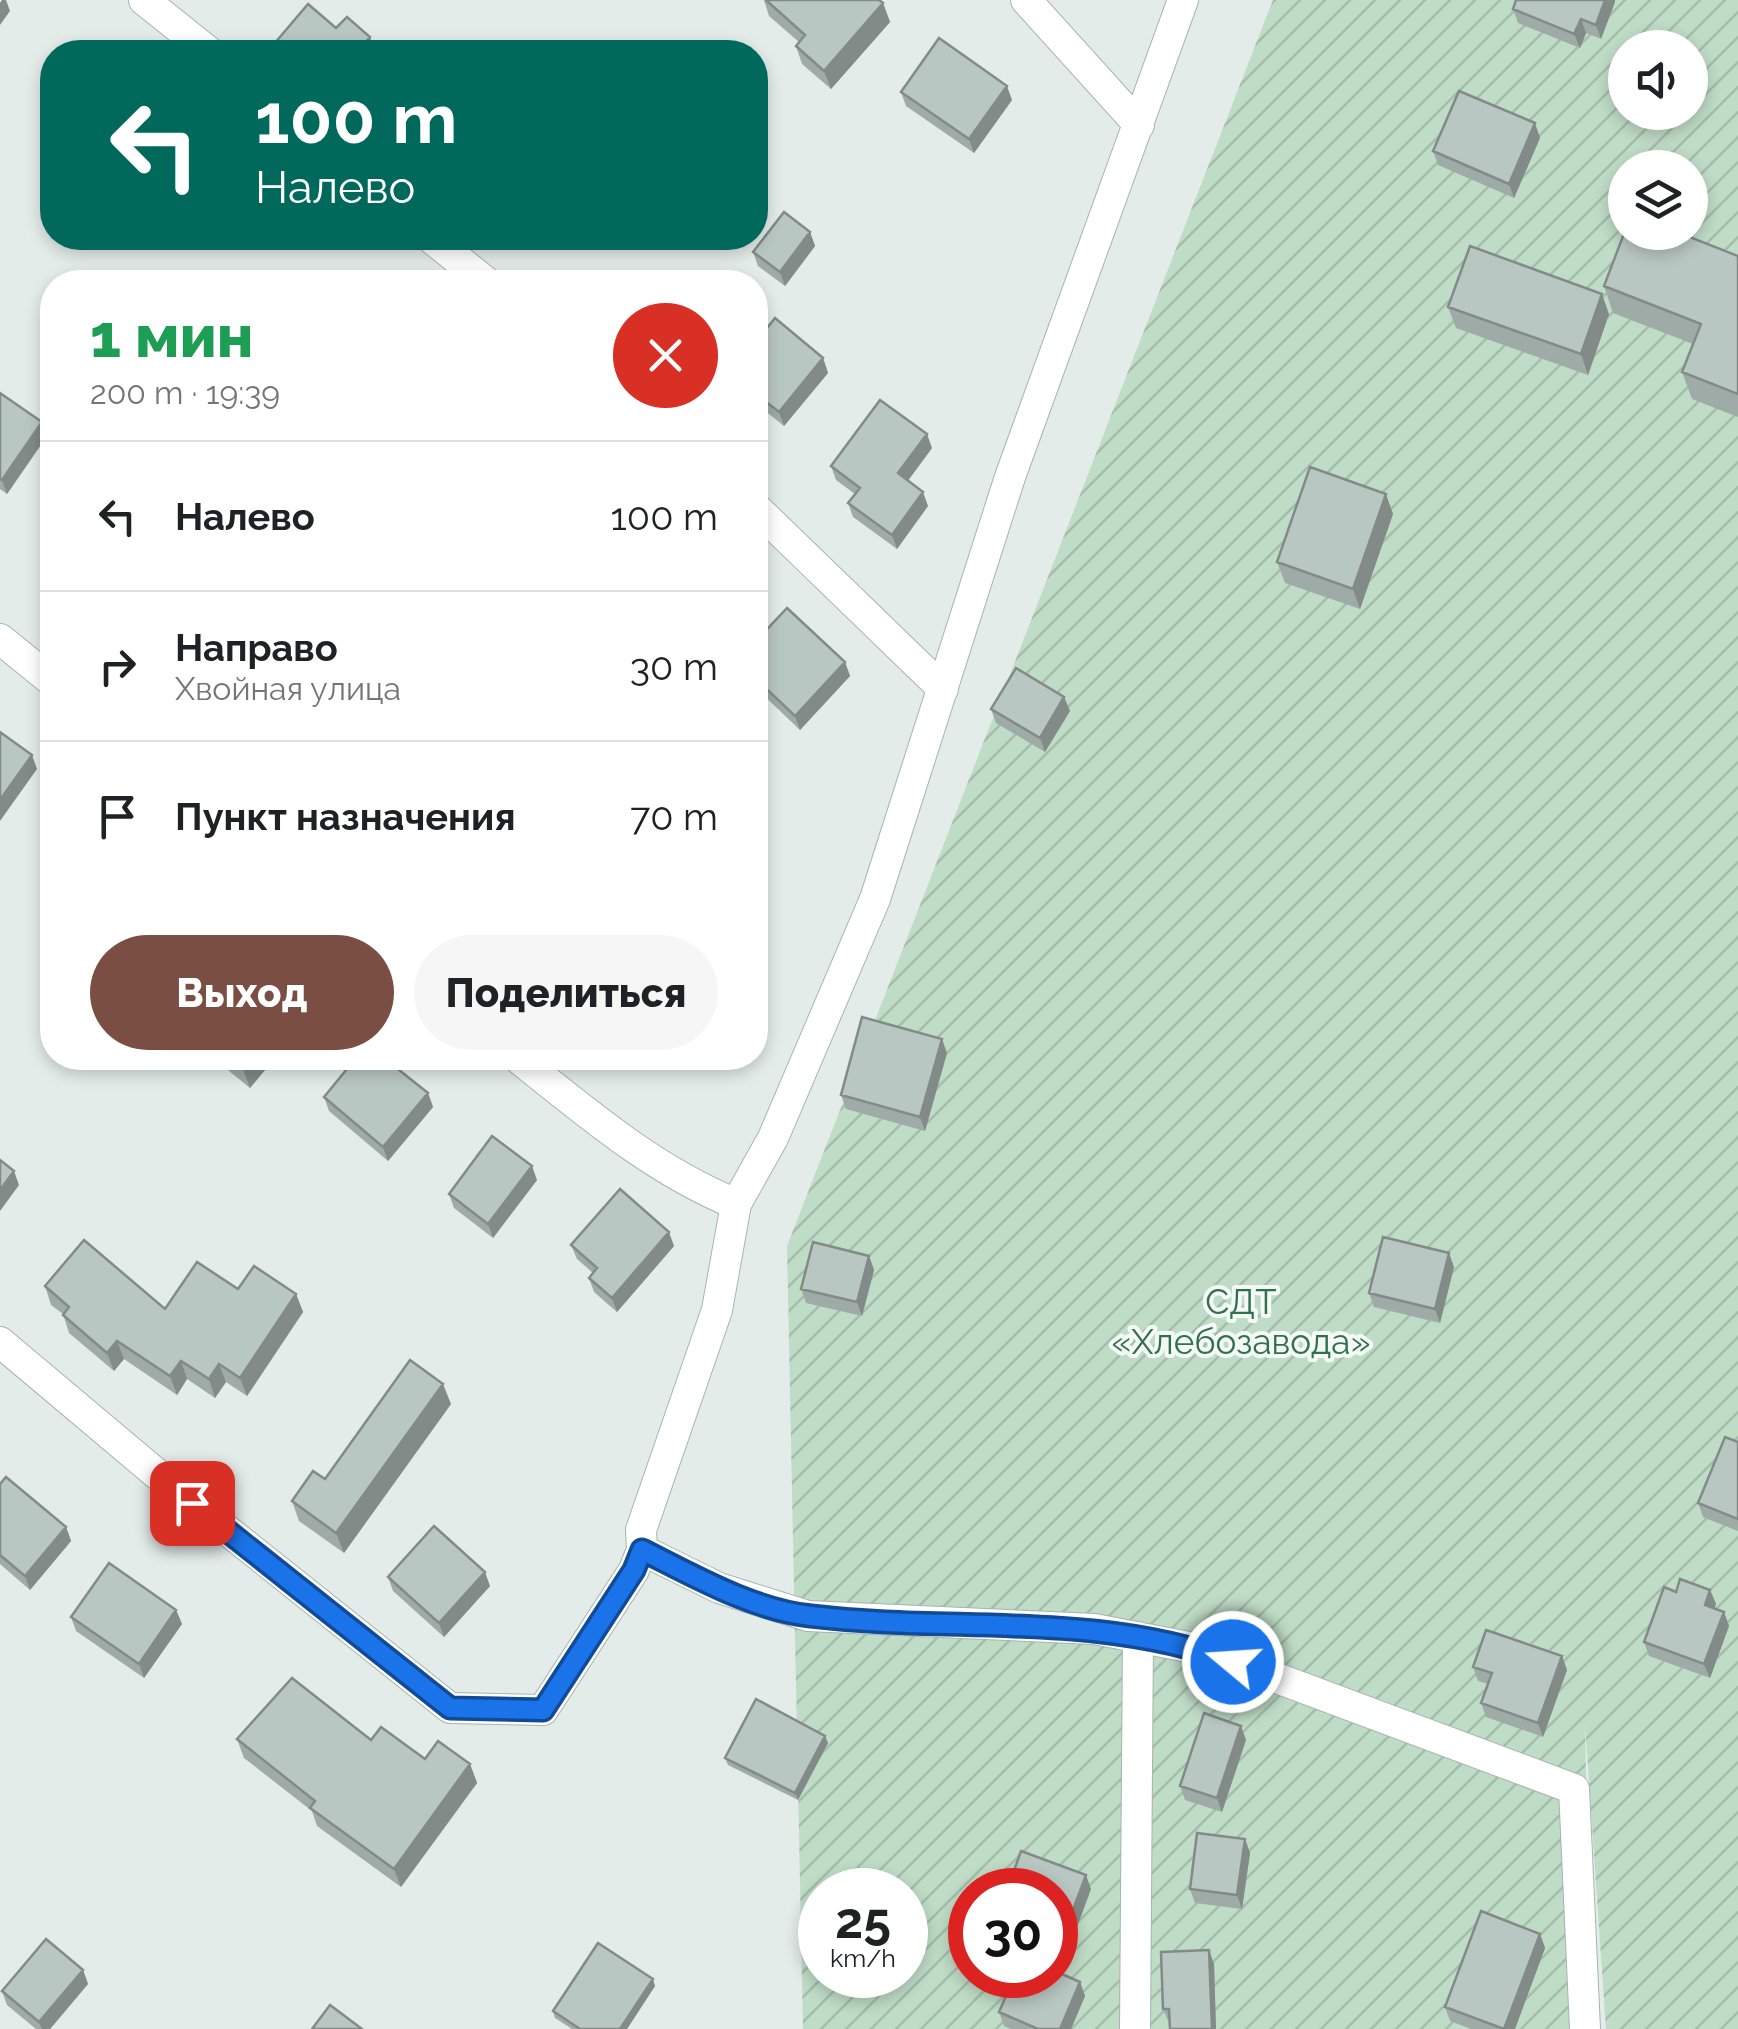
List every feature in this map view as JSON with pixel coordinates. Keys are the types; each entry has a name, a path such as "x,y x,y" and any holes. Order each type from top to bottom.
{"street":[{"path":"144,0 194,40"},
{"path":"1026,0 1139,125"},
{"path":"0,1342 164,1480 450,1708 543,1710 634,1570 642,1550 641,1530 717,1310 736,1204 773,1138 875,900 1010,478 1182,0"},
{"path":"447,250 471,270"},
{"path":"768,520 942,689"},
{"path":"0,639 40,671"},
{"path":"533,1070 607,1129 684,1182 736,1204"},
{"path":"642,1550 718,1588 808,1616 1094,1629 1199,1649 1574,1789 1585,2029"},
{"path":"1135,2029 1138,1638"}],"green space":[{"name":"СДТ «Хлебозавода»","path":"1273,0 1738,0 1738,2029 1606,2029 1585,1723 1591,2029 803,2029 802,1998 928,1998 928,1868 800,1868 787,1246"}],"building":[{"path":"766,0 883,3 824,71 796,46 805,35"},
{"path":"1516,0 1605,0 1596,25 1581,19 1574,34 1513,9"},
{"path":"308,4 336,28 347,17 370,37 367,40 277,40"},
{"path":"939,38 1007,86 969,139 901,92"},
{"path":"1459,91 1535,123 1509,184 1433,151"},
{"path":"784,212 810,232 780,272 753,252 768,250 768,233"},
{"path":"1708,244 1738,256 1738,394 1682,372 1701,324 1604,286 1618,250 1708,250"},
{"path":"1470,246 1602,294 1581,354 1448,307"},
{"path":"775,318 823,358 779,412 768,403 768,327"},
{"path":"0,393 40,421 40,425 0,479"},
{"path":"880,400 927,434 898,473 923,492 892,535 848,503 860,488 831,466"},
{"path":"1310,467 1386,494 1353,589 1277,562"},
{"path":"787,608 845,662 795,716 768,690 768,628"},
{"path":"1016,668 1064,697 1040,738 991,709"},
{"path":"0,732 32,755 0,800"},
{"path":"862,1017 942,1039 920,1117 841,1095"},
{"path":"346,1070 399,1070 428,1093 383,1147 324,1097"},
{"path":"492,1136 532,1166 488,1224 449,1194"},
{"path":"0,1160 14,1171 0,1190"},
{"path":"620,1189 669,1232 612,1298 589,1278 597,1268 571,1245"},
{"path":"1383,1237 1449,1253 1435,1309 1369,1293"},
{"path":"84,1240 165,1309 197,1262 238,1289 254,1266 296,1294 240,1378 219,1364 209,1379 181,1361 170,1376 117,1341 107,1353 63,1315 69,1307 45,1286"},
{"path":"813,1242 869,1256 857,1302 801,1289"},
{"path":"410,1360 443,1384 336,1533 292,1501 313,1471 325,1479"},
{"path":"1725,1437 1738,1442 1738,1519 1698,1503"},
{"path":"6,1477 66,1527 25,1576 0,1555 0,1484"},
{"path":"434,1526 485,1572 439,1623 388,1577"},
{"path":"109,1563 176,1610 139,1664 71,1617"},
{"path":"1680,1579 1710,1590 1705,1605 1724,1612 1704,1664 1644,1642 1664,1587 1676,1592"},
{"path":"1486,1630 1562,1656 1538,1723 1481,1703 1492,1673 1473,1667"},
{"path":"292,1678 371,1740 381,1727 425,1759 438,1741 470,1764 394,1869 310,1808 315,1801 237,1739"},
{"path":"756,1699 825,1736 795,1793 725,1758"},
{"path":"1204,1713 1241,1726 1217,1798 1180,1786"},
{"path":"1197,1833 1245,1839 1237,1895 1190,1889"},
{"path":"1021,1851 1067,1868 1015,1868"},
{"path":"1078,1872 1086,1875 1078,1896"},
{"path":"1481,1911 1540,1934 1504,2029 1445,2007"},
{"path":"46,1939 83,1970 39,2022 2,1991"},
{"path":"598,1943 653,1979 620,2029 580,2029 553,2011"},
{"path":"1209,1950 1212,2029 1170,2029 1169,2009 1163,2009 1161,1952"},
{"path":"1005,1998 1073,1998 1060,2029 1038,2029 999,2012"},
{"path":"330,2005 362,2029 312,2029"}],"route":[{"path":"192,1503 450,1708 543,1710 634,1570 642,1550 718,1588 808,1616 1094,1629 1199,1649 1233,1662"}]}
